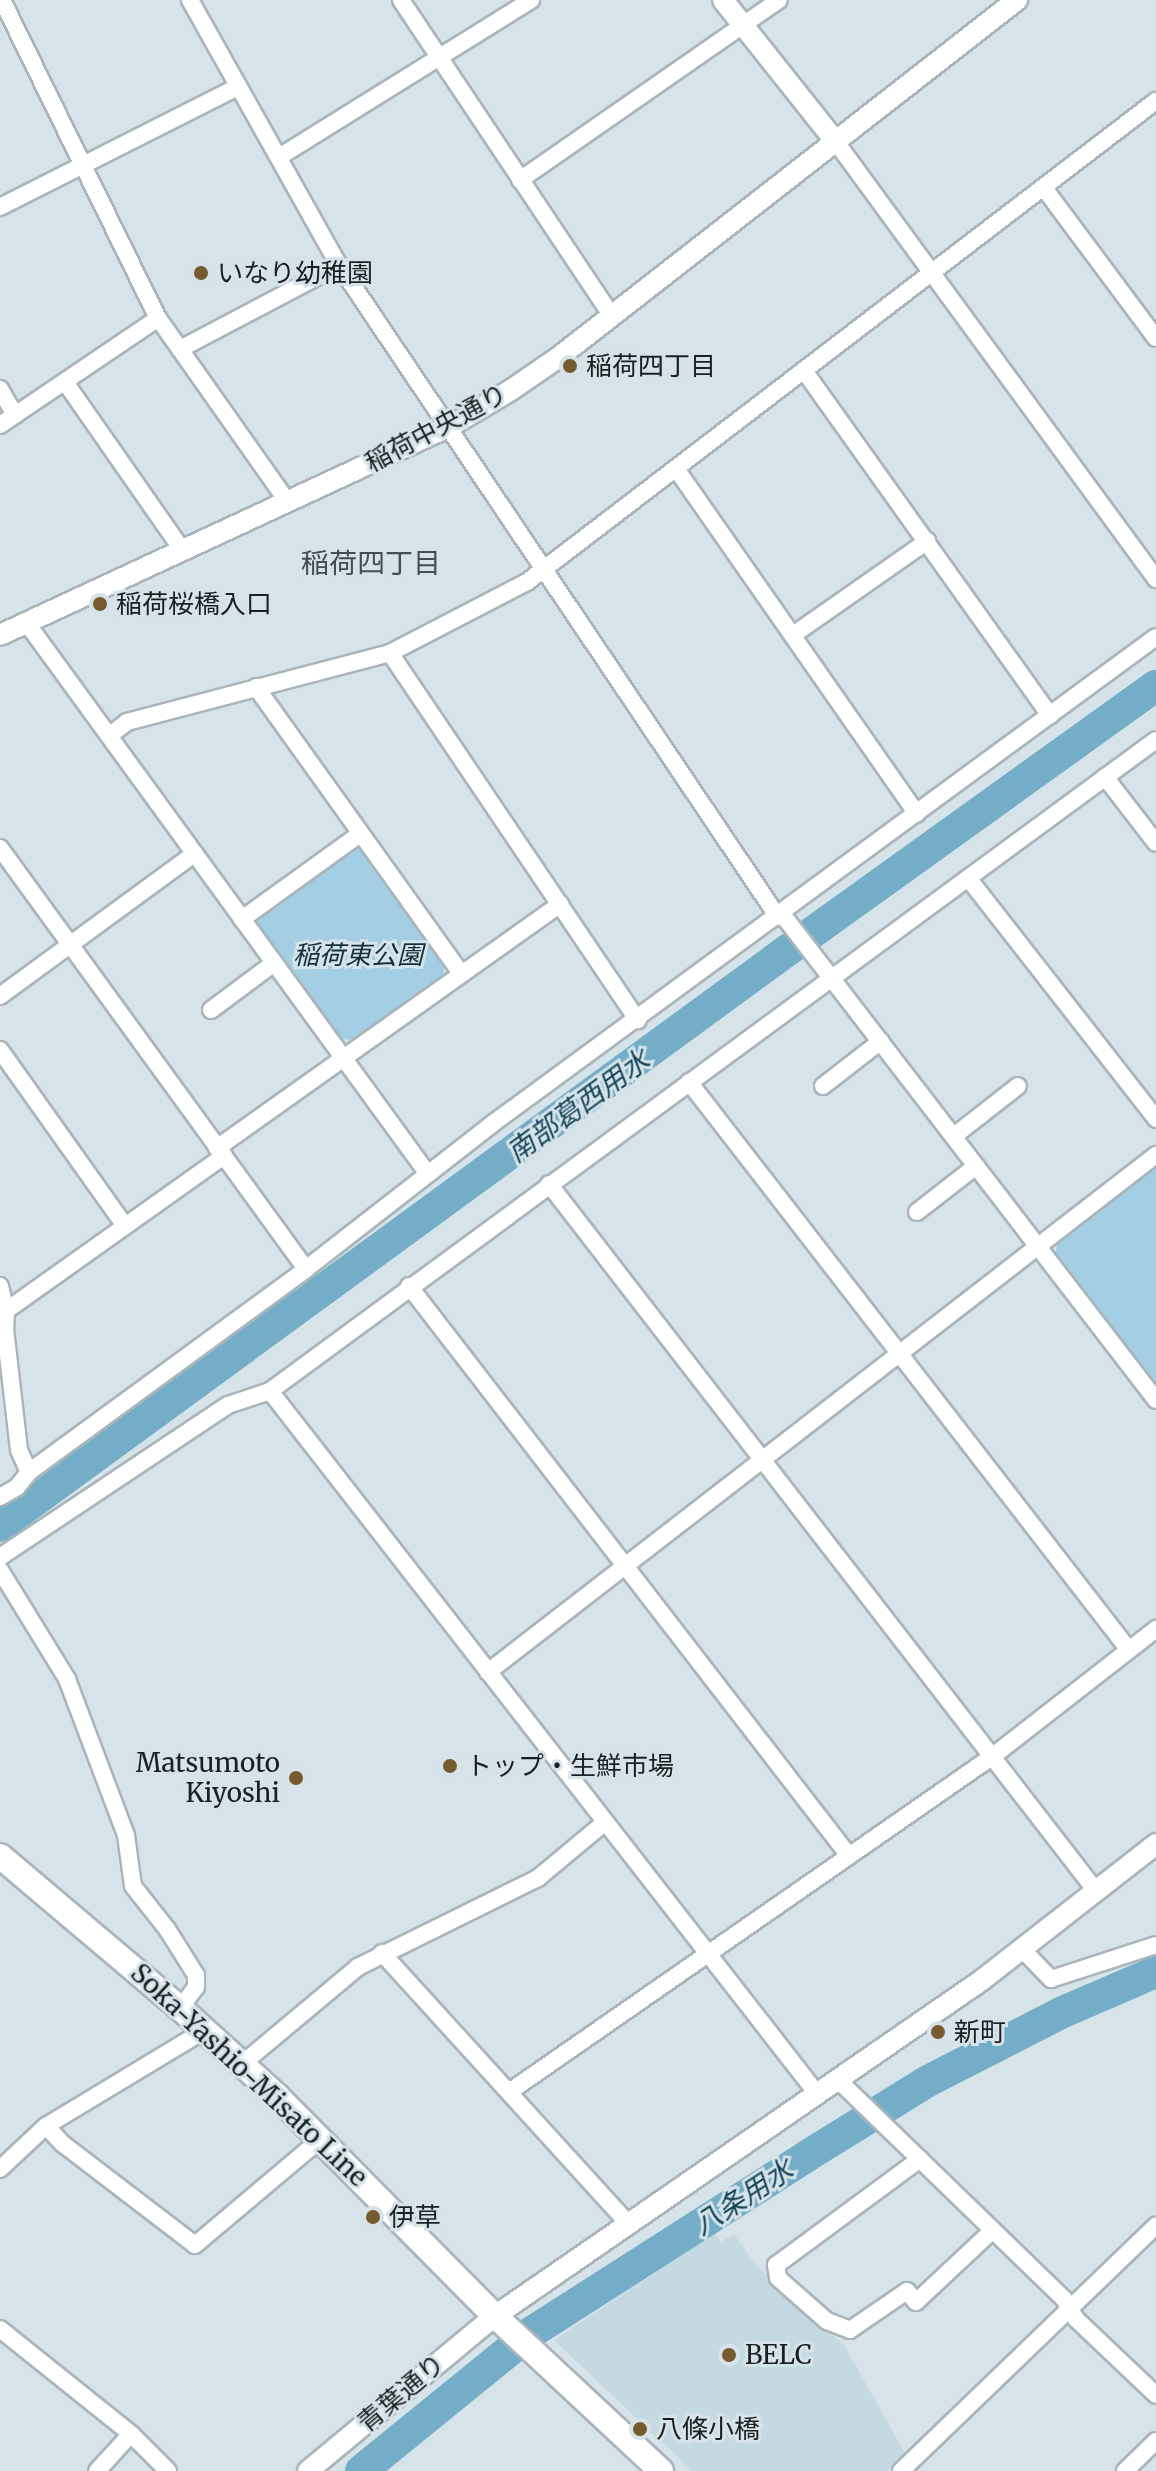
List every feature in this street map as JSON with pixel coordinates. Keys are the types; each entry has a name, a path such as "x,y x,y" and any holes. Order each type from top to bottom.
{"main road":[{"name":"Soka-Yashio-Misato Line","path":"0,1856 242,2064 321,2139 495,2316 661,2471"}],"street":[{"path":"2,0 158,318 287,501"},
{"path":"190,0 339,265 780,916 833,977 1156,1399"},
{"path":"401,0 611,315"},
{"path":"723,0 836,142 1156,579"},
{"path":"520,180 779,0"},
{"name":"稲荷中央通り","path":"0,635 449,427 511,390 1017,0"},
{"path":"279,157 440,59 525,1"},
{"path":"0,207 85,167 238,87"},
{"path":"110,735 127,722 390,653 545,570 1156,101"},
{"path":"1044,188 1156,338"},
{"path":"180,349 339,265"},
{"path":"0,425 158,318"},
{"path":"805,372 1050,715"},
{"path":"65,382 182,550"},
{"path":"0,389 15,415"},
{"path":"677,470 917,814"},
{"path":"793,635 927,541"},
{"path":"26,622 428,1174"},
{"path":"0,1497 17,1487 29,1472 306,1269 428,1174 1156,637"},
{"path":"390,653 638,1020"},
{"path":"256,687 461,973"},
{"path":"0,1557 228,1405 270,1391 1156,740"},
{"path":"1105,777 1156,843"},
{"path":"242,919 360,834"},
{"path":"0,848 306,1269"},
{"path":"0,996 194,854"},
{"path":"968,878 1156,1119"},
{"path":"3,1314 125,1226 343,1057 560,904"},
{"path":"211,1010 274,963"},
{"path":"823,1086 881,1041"},
{"path":"0,1050 125,1226"},
{"path":"689,1082 1129,1650"},
{"path":"954,1136 1018,1086"},
{"path":"488,1672 1156,1155"},
{"path":"917,1212 976,1166"},
{"path":"549,1184 1096,1891"},
{"path":"0,1286 19,1450 29,1472"},
{"path":"409,1286 849,1856"},
{"path":"270,1391 818,2095"},
{"path":"0,1570 67,1679 126,1835 133,1886 167,1929 196,1975 196,1987 180,2008"},
{"path":"509,2092 993,1756 1156,1629"},
{"path":"242,2064 358,1967 382,1953 504,1898 538,1878 604,1823"},
{"name":"青葉通り","path":"308,2471 495,2316 818,2095 1022,1949 1156,1844"},
{"path":"1022,1949 1051,1979 1156,1945"},
{"path":"382,1953 628,2223"},
{"path":"0,2169 46,2126 205,2030"},
{"path":"838,2080 1064,2299 1070,2309 1156,2395"},
{"path":"46,2126 63,2144 195,2245 321,2139"},
{"path":"920,2159 776,2265 778,2278 827,2321 850,2330 907,2291 916,2302 993,2230"},
{"path":"901,2471 1156,2226"},
{"path":"0,2329 131,2434 168,2471"},
{"path":"97,2471 131,2434"},
{"path":"1125,2471 1156,2441"}],"shaded area":[{"path":"715,2233 721,2242 734,2234 756,2265 844,2345 905,2453 888,2471 692,2471 554,2340"}],"green space":[{"name":"稲荷東公園","path":"353,848 361,850 445,964 443,977 355,1040 339,1039 256,924 259,915"},
{"path":"1156,1167 1156,1383 1055,1257 1057,1243"}],"waterway":[{"name":"南部葛西用水","path":"0,1526 788,950 1156,686"},
{"name":"八条用水","path":"361,2471 532,2332 807,2156 928,2081 1063,2012 1156,1972"}],"place":[{"name":"いなり幼稚園","path":"201,273"},
{"name":"稲荷四丁目","path":"570,366"},
{"name":"稲荷桜橋入口","path":"100,604"},
{"name":"トップ・生鮮市場","path":"450,1766"},
{"name":"Matsumoto Kiyoshi","path":"296,1778"},
{"name":"新町","path":"938,2032"},
{"name":"伊草","path":"373,2217"},
{"name":"BELC","path":"729,2355"},
{"name":"八條小橋","path":"640,2429"}],"district":[{"name":"稲荷四丁目","path":"371,563"}]}
